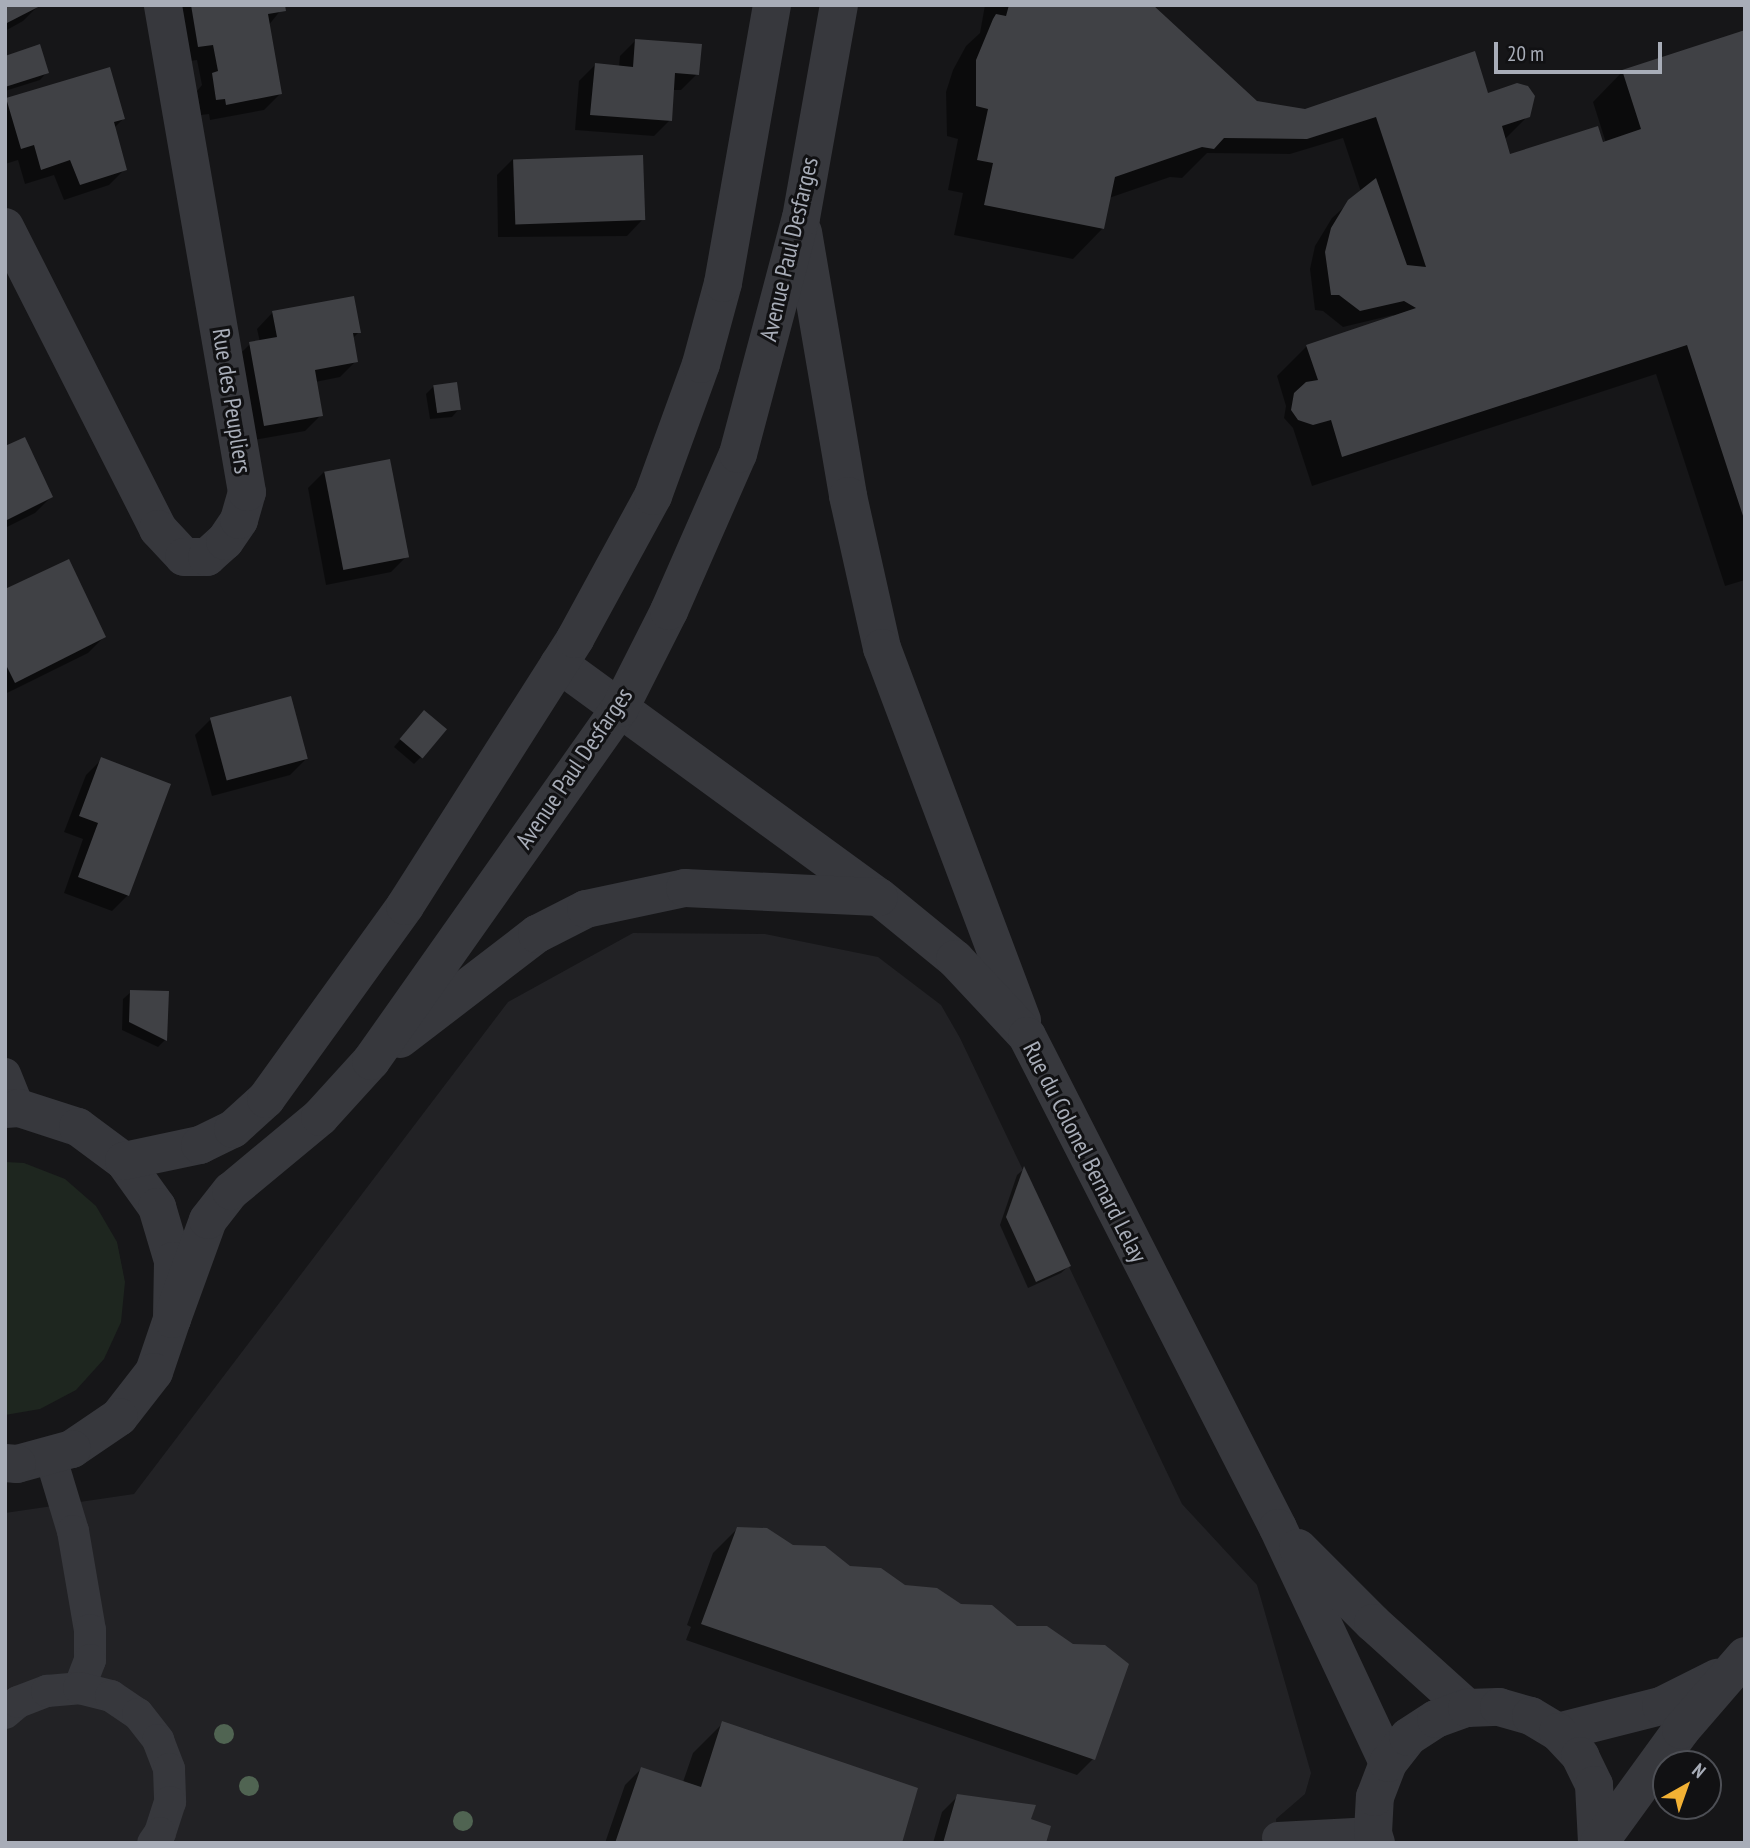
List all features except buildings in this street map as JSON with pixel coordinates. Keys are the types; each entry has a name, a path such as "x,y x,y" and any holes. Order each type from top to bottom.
{"street":[{"name":"Rue des Peupliers","path":"5,228 158,529 184,557 206,557 225,541 239,520 247,492 163,5"},
{"path":"124,1161 200,1146 233,1129 266,1100 405,906 559,664 653,496 701,364 723,283 772,5"},
{"name":"Avenue Paul Desfarges","path":"5,1463 17,1464 72,1449 119,1417 154,1372 208,1220 231,1191 320,1117 371,1061 620,708 669,611 738,454 801,218 839,5"},
{"path":"801,218 848,496 882,648 1027,1036"},
{"name":"Rue du Colonel Bernard Lelay","path":"559,664 879,897 955,960 1027,1036 1278,1528 1388,1763"},
{"path":"371,1061 537,934 586,909 685,888 879,897"},
{"path":"10,1097 78,1127 124,1161 157,1207 173,1261 172,1319"},
{"path":"1278,1528 1373,1623 1467,1708"},
{"path":"1558,1732 1661,1706 1737,1664"},
{"path":"1598,1842 1737,1664"},
{"path":"1375,1838 1375,1797 1388,1763 1408,1737 1436,1719 1467,1708 1499,1707 1531,1716 1558,1732 1580,1756 1594,1785 1598,1842"}],"lane":[{"path":"50,1455 74,1531 90,1630 90,1660 79,1688"},
{"path":"5,1713 18,1702 47,1691 79,1688 111,1696 138,1714 158,1740 169,1769 170,1802 160,1839"},
{"path":"1278,1838 1375,1838"}],"shaded area":[{"path":"633,933 765,934 878,957 941,1005 960,1038 1182,1504 1257,1585 1311,1773 1305,1794 1276,1819 1278,1843 5,1843 5,1513 134,1494 508,1002"},
{"path":"5,1162 24,1163 65,1179 96,1206 117,1242 125,1282 121,1322 104,1359 76,1390 40,1409 5,1415"}]}
